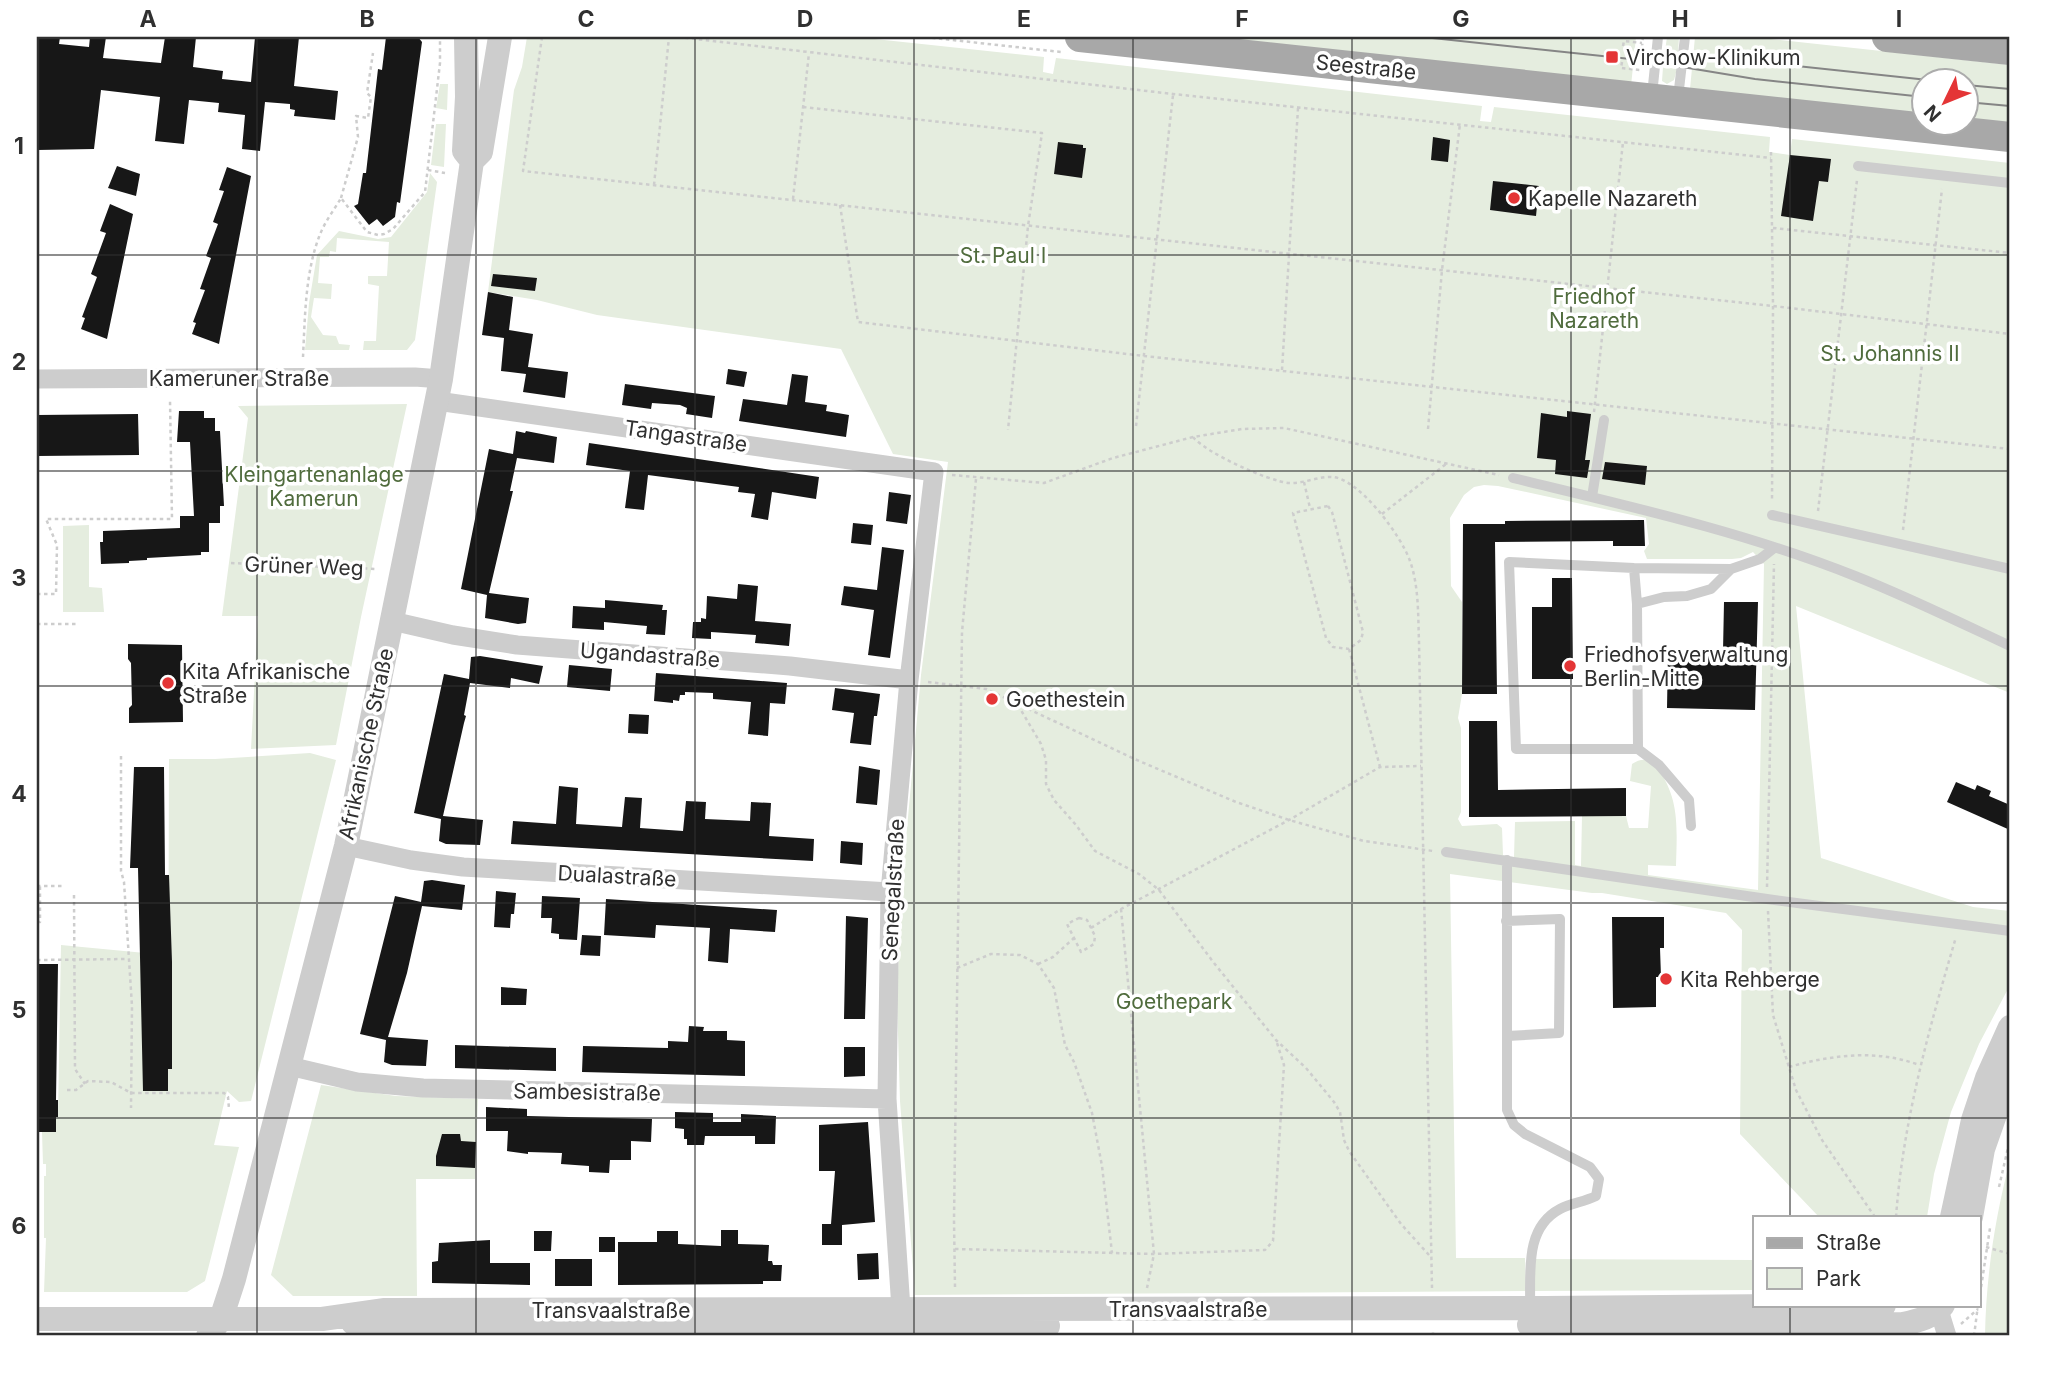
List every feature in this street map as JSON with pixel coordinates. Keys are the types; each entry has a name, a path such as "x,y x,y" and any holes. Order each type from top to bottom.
{"main road":[{"name":"Seestraße","path":"1080,37 2010,137"},
{"path":"1887,37 2010,50"}],"street":[{"name":"Afrikanische Straße","path":"466,37 468,66 464,151 472,161"},
{"name":"Afrikanische Straße","path":"217,1330 234,1279 346,846 439,390 472,161 481,152 500,37"},
{"path":"468,66 495,69"},
{"name":"Kameruner Straße","path":"37,379 415,377 439,390"},
{"name":"Tangastraße","path":"439,390 939,473"},
{"name":"Senegalstraße","path":"901,1318 887,1099 890,892 939,473"},
{"name":"Ugandastraße","path":"392,621 453,635 517,645 790,666 914,680"},
{"name":"Dualastraße","path":"346,846 411,860 463,867 890,892"},
{"path":"1971,1216 2010,1027"},
{"name":"Sambesistraße","path":"289,1066 357,1082 423,1088 887,1099"},
{"path":"1952,1216 1973,1120 2001,1078"},
{"name":"Transvaalstraße","path":"37,1319 217,1330 321,1319 385,1328 548,1319 901,1318 1433,1323 1854,1306"},
{"path":"1940,1306 1947,1336"},
{"name":"Transvaalstraße","path":"1530,1317 1903,1324 1921,1320 1940,1306"},
{"name":"Transvaalstraße","path":"901,1318 1146,1309 1433,1323"}],"lane":[{"path":"1658,37 1665,100"},
{"path":"1665,100 1685,37"},
{"path":"1858,166 2010,183"},
{"path":"1592,497 1604,420"},
{"path":"1513,478 1592,497 1774,548 1855,576 2010,646"},
{"path":"1772,515 2010,569"},
{"path":"1691,827 1689,800 1659,765 1638,749 1516,749 1509,562 1731,569 1760,559 1774,548"},
{"path":"1634,568 1637,604 1638,749"},
{"path":"1637,604 1711,589 1731,569"},
{"path":"1446,852 2010,931"},
{"path":"1507,860 1507,1110 1514,1125 1525,1134 1590,1167 1599,1179 1596,1196 1583,1203 1563,1207 1550,1215 1534,1237 1530,1317"},
{"path":"1506,921 1560,919 1559,1033 1507,1036"}],"path":[{"path":"341,198 367,232 384,234 393,229 425,192 440,63 440,37"},
{"path":"542,37 523,171 2010,334"},
{"path":"654,185 669,37"},
{"path":"678,37 1173,94 1771,158"},
{"path":"1623,46 1624,41 1642,45 1643,37"},
{"path":"793,199 809,52"},
{"path":"303,357 307,296 314,254 319,235 341,198 358,137 356,116 368,118 371,97 367,93 373,53"},
{"path":"1622,62 1621,68 1640,70"},
{"path":"1136,426 1173,94"},
{"path":"803,107 1042,134 1028,226 1008,430"},
{"path":"1282,370 1298,107"},
{"path":"434,116 441,117"},
{"path":"1428,429 1441,270 1460,124"},
{"path":"1604,420 1593,419 1594,404 1623,142"},
{"path":"1771,152 1772,515"},
{"path":"1816,525 1858,166"},
{"path":"428,170 445,173"},
{"path":"1901,544 1943,175"},
{"path":"840,204 858,322 1144,356 2010,449"},
{"path":"1772,228 2010,253"},
{"path":"37,594 56,594 57,545 46,519 172,519 170,400"},
{"path":"939,473 976,479 1044,483 1114,458 1193,438 1242,429 1284,428 1513,478"},
{"path":"1193,438 1199,445 1250,470 1288,483 1333,477 1350,483 1382,514 1410,561 1417,600 1433,1323"},
{"path":"1382,514 1447,463"},
{"path":"955,1287 962,632 976,479"},
{"path":"1304,482 1310,508"},
{"path":"1328,506 1332,512 1363,632 1361,640 1349,649 1333,646 1326,638 1293,513 1310,508 1328,506"},
{"name":"Grüner Weg","path":"231,563 377,569"},
{"path":"37,624 78,624"},
{"path":"1349,649 1380,767"},
{"path":"914,680 985,689 1139,761 1236,802 1289,820 1364,841 1423,850"},
{"path":"1018,705 1041,744 1046,760 1046,784 1054,800 1095,851 1139,874 1159,890 1214,964 1276,1040 1306,1068 1334,1102 1340,1112 1349,1151 1401,1224 1430,1257"},
{"path":"121,756 121,871 132,1006 131,1108"},
{"path":"1091,928 1380,767 1421,766"},
{"path":"37,922 40,922 38,886 64,886"},
{"path":"74,895 75,1069 85,1084"},
{"path":"1121,909 1154,1254 1146,1309"},
{"path":"1079,918 1087,920 1091,928 1095,936 1094,944 1081,952 1067,924 1079,918"},
{"path":"1896,1216 1904,1143 1920,1065 1959,924"},
{"path":"1038,964 1053,957 1074,937"},
{"path":"957,968 990,954 1009,953 1030,958 1038,964 1054,988 1065,1045 1092,1113 1102,1166 1112,1253"},
{"path":"37,960 127,959"},
{"path":"954,1249 1154,1254 1260,1252 1271,1246 1284,1065 1276,1040"},
{"path":"1789,1067 1821,1057 1840,1056 1903,1058 1920,1065"},
{"path":"67,1090 76,1090 88,1081 111,1082 131,1093 224,1093 228,1097 229,1109"},
{"path":"1986,1247 2010,1254"},
{"path":"1974,1336 1978,1306"}],"green space":[{"path":"527,37 856,37 1044,57 1043,72 1053,74 1056,58 1482,106 1480,121 1491,122 1494,107 1770,137 1769,152 1790,155 1792,139 2010,163 2010,693 1796,606 1821,858 1973,907 2010,911 2010,985 1979,1044 1951,1112 1934,1174 1927,1216 1818,1216 1740,1134 1742,930 1726,913 1602,893 1450,874 1456,1258 1525,1258 1526,1291 915,1295 900,1101 897,999 901,894 921,675 948,462 893,454 841,349 597,315 537,300 488,292 514,90 522,67","holes":["1498,486 1646,518 1649,544 1644,551 1647,559 1732,559 1753,552 1764,564 1758,890 1648,875 1648,865 1676,866 1677,838 1675,813 1669,790 1656,766 1648,760 1632,764 1630,781 1651,786 1648,828 1629,828 1626,816 1582,816 1581,866 1575,865 1575,821 1515,822 1514,857 1503,855 1502,828 1497,824 1462,826 1458,819 1461,812 1461,728 1458,718 1462,694 1462,602 1451,586 1450,518 1464,495 1474,487"]},
{"path":"1172,37 1636,37 1631,86"},
{"path":"1667,37 1679,37 1678,53 1665,51"},
{"path":"1695,37 1753,37 2010,65 2010,128 1980,124 1980,66 1910,66 1910,117 1690,89"},
{"path":"1663,67 1677,69 1674,80 1667,84 1662,81"},
{"path":"440,84 448,84 447,110 436,108"},
{"path":"436,124 446,124 444,167 431,165"},
{"path":"430,173 437,182 415,340 407,350 363,350 364,341 376,341 379,286 368,284 368,276 387,276 389,242 337,238 336,252 330,251 329,257 320,257 318,283 332,284 331,299 314,298 311,317 323,335 336,336 339,344 350,345 349,350 305,350 317,255 339,231 378,239 391,237 427,192"},
{"name":"Kleingartenanlage Kamerun","path":"407,404 336,745 251,749 258,616 222,616 248,418 238,406"},
{"path":"89,525 89,587 102,588 104,612 63,612 63,526"},
{"path":"310,753 336,760 251,1101 239,1102 227,1091 214,1145 239,1147 205,1281 187,1292 44,1292 46,1164 43,1164 42,1132 56,1132 58,1116 61,945 145,953 143,1090 168,1090 169,759"},
{"path":"321,1085 396,1096 478,1099 475,1179 416,1179 417,1296 293,1296 271,1275"},
{"path":"2010,1160 2010,1336 1985,1336 1992,1247"},
{"path":"1534,1259 1753,1260 1753,1290 1534,1291"}],"building":[{"path":"37,37 60,37 59,44 89,47 90,37 106,37 103,58 161,63 165,37 196,37 193,67 223,71 222,79 251,82 255,37 299,37 294,86 338,91 335,120 294,116 295,110 290,109 290,104 265,102 260,151 242,149 245,115 218,112 219,103 189,100 184,144 155,141 160,97 101,90 94,149 37,150"},
{"path":"386,37 418,37 422,42 400,203 397,202 395,217 383,226 377,219 369,225 354,206 358,204 363,173 366,173 378,69 382,70"},
{"path":"1433,137 1450,140 1448,162 1431,160"},
{"path":"1058,142 1083,145 1083,148 1086,148 1082,178 1054,174"},
{"path":"1790,155 1831,159 1828,182 1819,181 1813,221 1781,216"},
{"path":"117,166 140,174 136,196 108,188"},
{"path":"227,167 251,176 219,344 192,334 196,323 193,322 205,290 200,289 211,258 206,256 218,224 213,222 224,191 219,190"},
{"name":"Kapelle Nazareth","path":"1493,181 1539,186 1536,216 1490,210"},
{"path":"110,204 133,214 107,339 81,329 85,318 82,317 97,277 91,274 106,233 100,231"},
{"path":"493,274 537,278 535,291 491,286"},
{"path":"488,292 513,297 509,330 533,334 528,367 568,372 565,398 523,392 526,374 501,371 504,338 482,335"},
{"path":"728,369 747,372 744,387 726,384"},
{"path":"792,374 808,376 805,402 827,405 826,411 849,415 846,437 739,421 743,399 787,405"},
{"path":"625,384 715,396 712,418 686,414 687,408 680,405 652,403 651,409 622,405"},
{"path":"179,411 204,411 204,418 215,418 215,431 220,431 224,506 220,506 220,523 209,523 209,552 101,564 100,542 103,542 103,531 180,528 180,516 194,516 190,442 177,442"},
{"path":"1567,411 1591,414 1585,460 1590,460 1587,478 1555,474 1556,460 1537,458 1541,413 1567,417"},
{"path":"138,414 139,455 37,456 37,415"},
{"path":"516,431 557,437 554,463 517,458 510,491 513,491 489,593 529,598 526,623 518,624 485,618 487,595 461,589 489,449 513,454"},
{"path":"589,443 819,477 816,499 772,492 768,520 751,517 755,494 738,492 739,487 648,475 644,510 625,508 630,471 586,465"},
{"path":"1605,462 1647,466 1645,485 1602,479"},
{"path":"889,492 911,495 907,524 886,521"},
{"path":"1644,520 1645,546 1613,546 1613,541 1495,542 1497,694 1462,694 1463,524"},
{"path":"853,523 873,525 871,545 851,543"},
{"path":"882,547 904,550 890,658 868,655 874,610 841,605 844,586 877,590"},
{"path":"1552,578 1572,578 1573,679 1532,679 1532,607 1552,607"},
{"path":"738,584 758,586 755,621 791,624 789,646 755,643 756,635 711,632 711,639 692,638 693,622 706,619 707,596 737,599"},
{"path":"605,600 663,605 662,610 667,610 665,635 646,634 647,626 604,622 604,630 572,628 573,606 605,608"},
{"path":"1724,602 1758,602 1755,710 1667,708 1668,650 1723,651"},
{"path":"128,644 182,645 183,722 129,723 129,708 132,705"},
{"path":"480,656 543,666 539,684 511,678 510,688 470,683 464,715 466,716 443,816 483,820 480,845 446,844 439,841 441,819 414,813 444,674 469,679 471,657"},
{"path":"569,665 612,669 610,691 567,687"},
{"path":"656,673 787,683 785,704 770,703 768,736 748,734 751,702 713,699 713,693 685,692 685,695 680,695 679,701 673,700 673,703 654,701"},
{"path":"835,688 880,694 871,745 850,743 854,713 832,710"},
{"path":"629,714 649,715 648,734 628,733"},
{"path":"1469,721 1497,721 1498,790 1626,788 1626,816 1469,817"},
{"path":"859,766 880,770 877,805 856,803"},
{"path":"134,767 164,767 165,875 169,875 172,962 172,1069 168,1069 168,1091 143,1091 138,868 130,868"},
{"path":"1956,782 1975,790 1977,785 1991,791 1989,796 2010,805 2010,830 1947,802"},
{"path":"559,786 578,788 576,824 622,827 625,797 642,798 640,828 683,831 686,801 706,802 705,819 750,821 751,802 771,803 769,836 814,839 813,861 511,844 513,821 556,824"},
{"path":"841,841 863,843 862,865 840,863"},
{"path":"424,881 465,885 462,910 422,906 407,973 388,1037 428,1040 426,1066 392,1065 384,1062 386,1040 360,1034 395,896 421,902"},
{"path":"496,891 516,893 510,928 494,927"},
{"path":"542,896 580,898 577,940 559,939 559,934 551,933 552,918 541,918"},
{"path":"606,899 777,910 775,932 730,929 728,963 708,961 710,928 656,925 655,938 604,935"},
{"path":"846,916 868,918 865,1019 844,1019"},
{"path":"1612,917 1664,917 1664,948 1660,948 1661,977 1656,977 1656,1007 1613,1008"},
{"path":"582,935 601,936 600,956 580,955"},
{"path":"37,964 58,964 56,1132 37,1132"},
{"path":"501,987 527,989 526,1005 501,1005"},
{"path":"689,1026 704,1027 703,1031 727,1031 727,1040 745,1041 745,1076 582,1072 583,1046 668,1048 668,1041 688,1042"},
{"path":"455,1045 556,1048 556,1071 455,1068"},
{"path":"844,1047 865,1047 865,1076 844,1077"},
{"path":"486,1107 527,1109 527,1116 652,1119 651,1142 631,1141 631,1160 610,1160 609,1173 589,1172 589,1166 561,1164 562,1153 528,1154 507,1151 508,1131 486,1131"},
{"path":"675,1112 713,1113 713,1122 741,1122 741,1114 776,1116 775,1144 755,1144 755,1136 705,1136 704,1145 687,1145 684,1129 675,1128"},
{"path":"868,1122 875,1222 842,1225 842,1245 822,1245 822,1224 831,1224 835,1171 819,1171 819,1125"},
{"path":"442,1134 460,1134 461,1141 476,1142 475,1168 436,1166"},
{"path":"721,1230 738,1230 738,1244 769,1245 768,1261 772,1261 773,1265 782,1265 781,1281 763,1281 763,1284 618,1285 618,1242 657,1242 657,1231 678,1231 678,1244 721,1246"},
{"path":"534,1231 552,1231 551,1251 534,1251"},
{"path":"599,1237 615,1237 615,1252 599,1252"},
{"path":"490,1240 490,1263 530,1263 530,1285 432,1283 432,1262 438,1261 439,1243"},
{"path":"878,1253 879,1279 858,1280 857,1254"},
{"path":"555,1259 592,1259 592,1286 555,1286"}],"tram line":[{"path":"1423,37 1640,60 1755,79 1910,96"},
{"path":"1660,54 1910,78"},
{"path":"1980,86 2010,89"},
{"path":"1980,103 2010,106"}],"place":[{"name":"Virchow-Klinikum","path":"1612,57"},
{"name":"Kapelle Nazareth","path":"1514,198"},
{"name":"Friedhofsverwaltung Berlin-Mitte","path":"1570,666"},
{"name":"Kita Afrikanische Straße","path":"168,683"},
{"name":"Goethestein","path":"992,699"},
{"name":"Kita Rehberge","path":"1666,979"}],"park label":[{"name":"St. Paul I","path":"1003,255"},
{"name":"Friedhof Nazareth","path":"1594,308"},
{"name":"St. Johannis II","path":"1890,353"},
{"name":"Goethepark","path":"1174,1001"}]}
